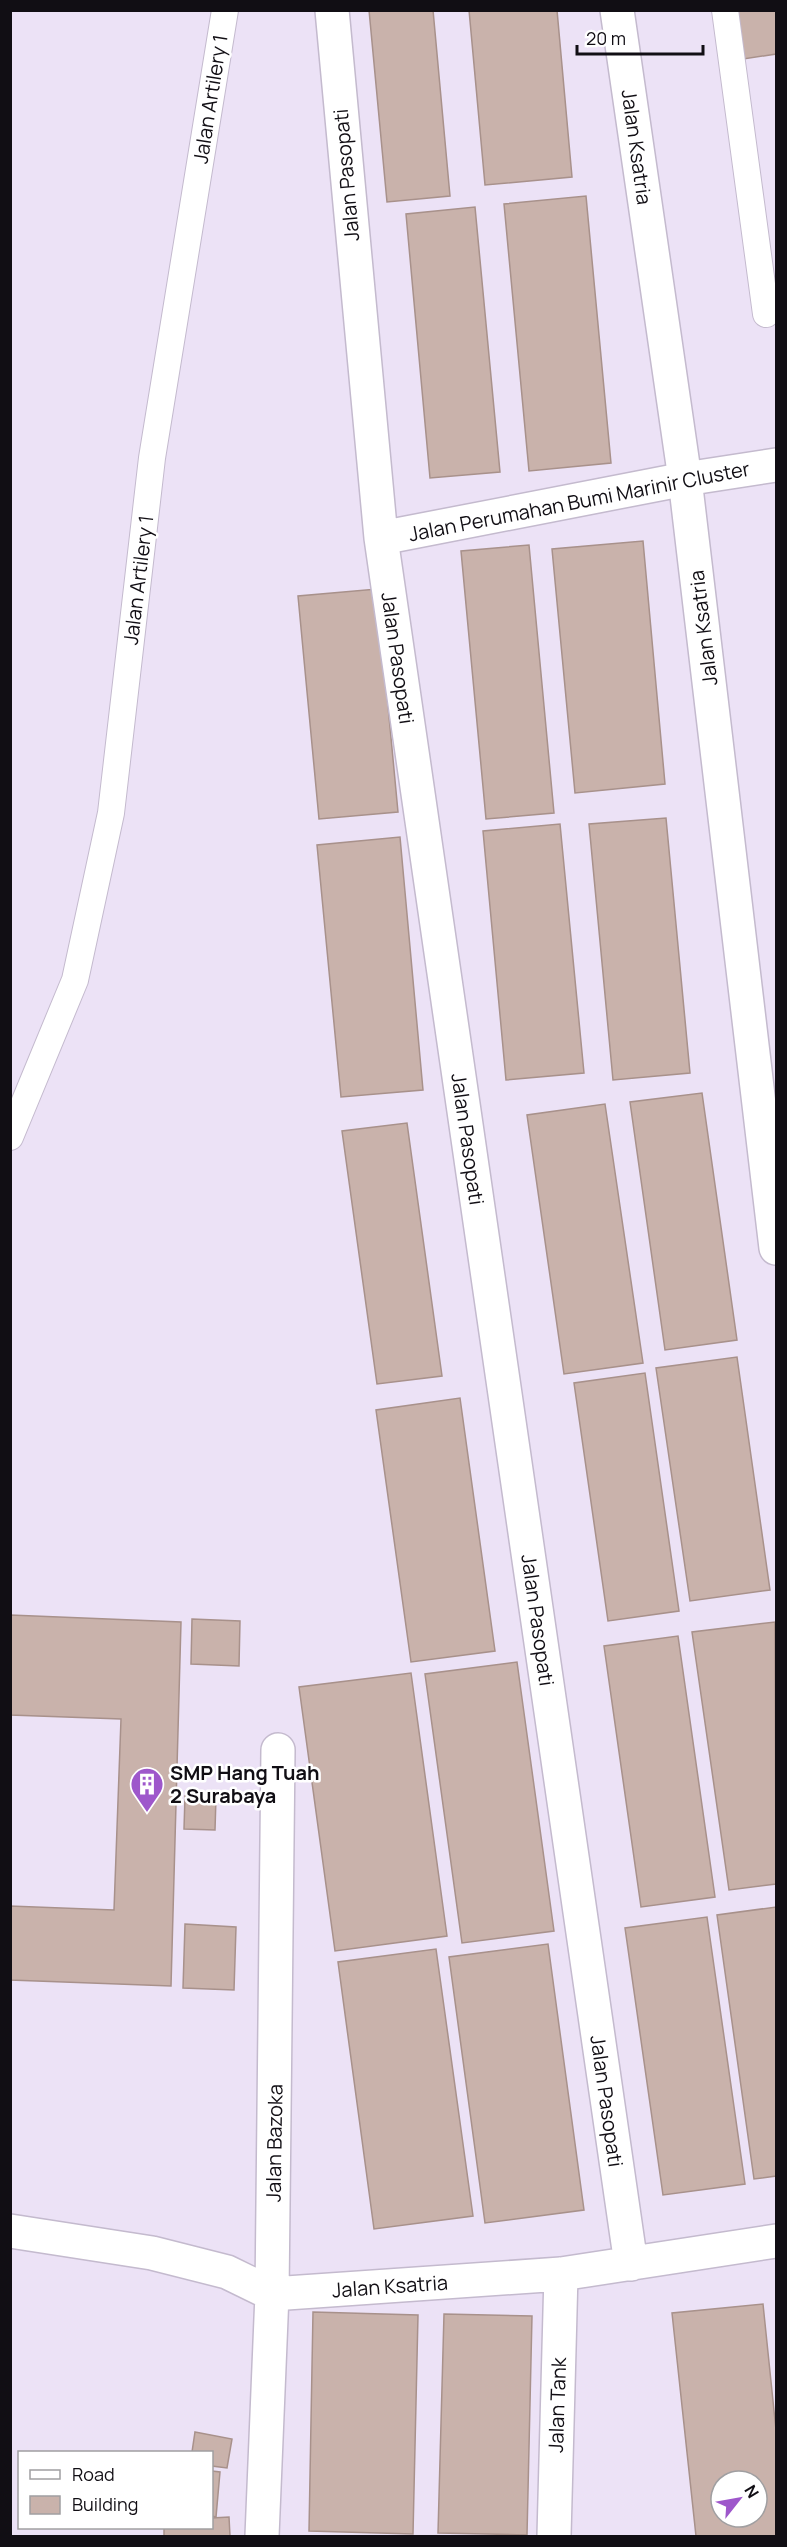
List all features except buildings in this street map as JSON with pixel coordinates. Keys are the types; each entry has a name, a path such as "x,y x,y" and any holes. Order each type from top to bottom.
{"street":[{"name":"Jalan Pasopati","path":"332,10 381,538 631,2264"},
{"name":"Jalan Ksatria","path":"617,10 685,479 777,1248"},
{"name":"Jalan Perumahan Bumi Marinir Cluster","path":"381,538 685,479 777,465"},
{"name":"Jalan Bazoka","path":"262,2536 272,2294 278,1750"},
{"path":"10,2231 152,2253 227,2272 272,2294"},
{"name":"Jalan Ksatria","path":"272,2294 561,2274 777,2241"},
{"name":"Jalan Tank","path":"554,2536 561,2274"}],"lane":[{"name":"Jalan Artilery 1","path":"10,1137 75,980 111,813 152,458 225,10"},
{"path":"725,10 766,314"}],"place":[{"name":"SMP Hang Tuah 2 Surabaya","path":"147,1813"}]}
